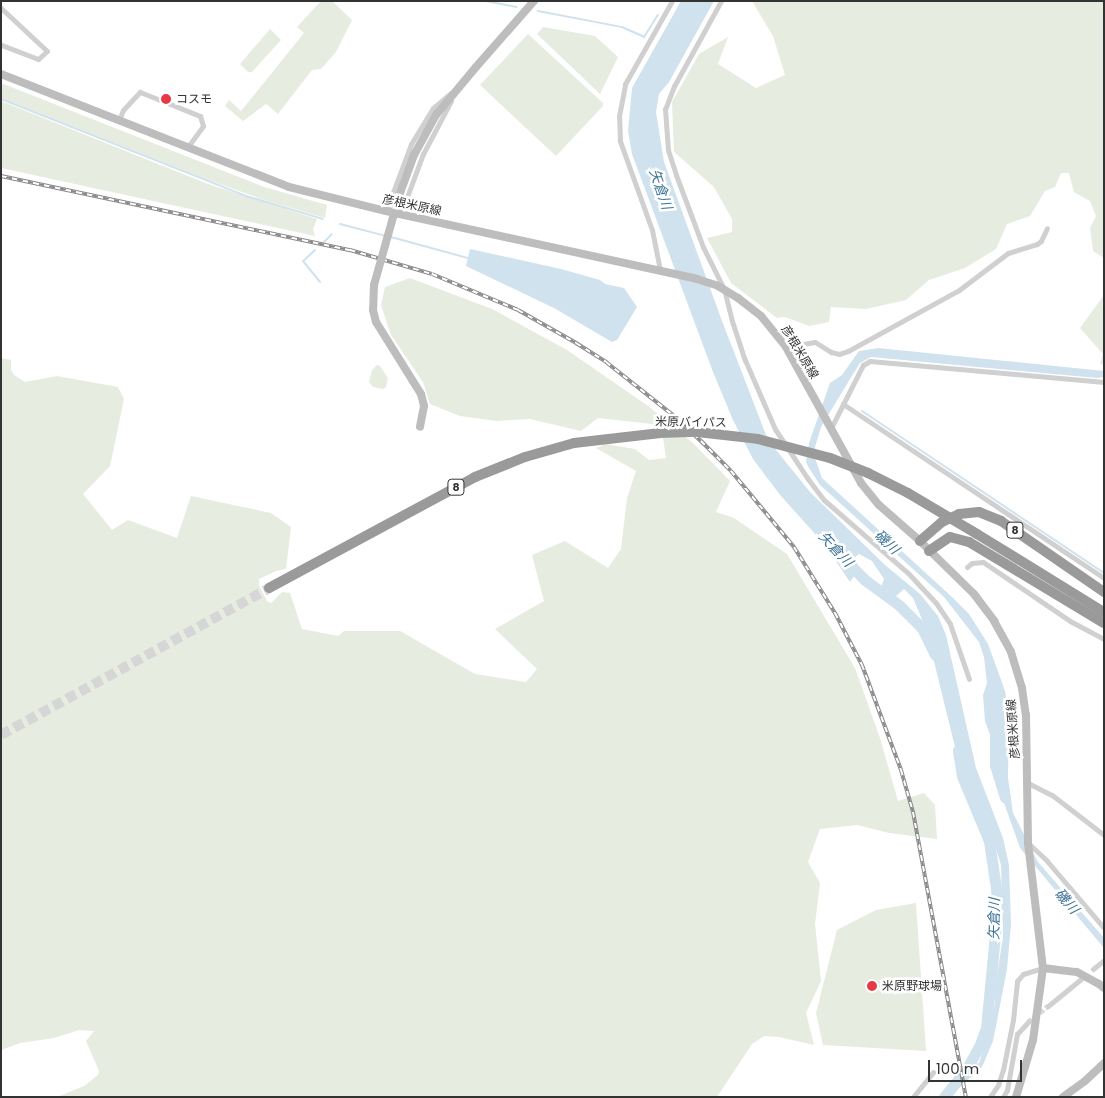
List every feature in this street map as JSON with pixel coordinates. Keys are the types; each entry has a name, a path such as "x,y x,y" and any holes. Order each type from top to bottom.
{"highway":[{"name":"米原バイパス","path":"269,588 475,477 525,457 574,443 660,433 697,432 758,439 830,458 868,473 908,493 1104,612"},
{"name":"8","path":"920,541 942,522 958,514 969,512 989,515 1016,531 1104,592"},
{"path":"929,551 950,538 969,542 1104,623"}],"main road":[{"path":"420,427 424,406 421,394 376,322 373,310 374,285 399,196 414,155 436,116 534,1"},
{"name":"彦根米原線","path":"1,74 289,187 386,211 664,271 721,288 761,316 786,347 861,483 879,505 920,541 974,594 994,620 1011,652 1022,688 1026,715 1028,843 1043,968 1033,1040 1016,1097"},
{"path":"1043,968 1077,972 1104,988"},
{"path":"1063,1097 1104,1064"}],"street":[{"path":"1,45 38,59 47,50 1,7 5,1"},
{"path":"721,1 671,92 665,109 668,150 676,175 703,247 721,288 745,360 775,429 824,500 908,573 936,603 950,624 969,679"},
{"path":"664,271 652,230 620,142 619,116 625,84 670,2"},
{"path":"386,211 400,171 419,130 433,108 457,90"},
{"path":"401,214 423,154 457,90"},
{"path":"118,120 123,110 140,92 192,112 200,116 203,126 187,148"},
{"path":"786,347 815,342 831,352 839,354 848,351 958,290 1008,253 1037,244 1041,241 1047,228"},
{"path":"829,426 843,404 863,364 870,360 1104,382"},
{"path":"843,404 1104,578"},
{"path":"967,567 972,563 983,562 1070,621 1104,639"},
{"path":"1028,783 1052,795 1104,835"},
{"path":"1028,843 1047,861 1104,928"},
{"path":"1093,969 1104,960"},
{"path":"990,1097 998,1085 1003,1070 1013,1020 1016,981 1023,974 1043,968"},
{"path":"1048,1006 1081,979"},
{"path":"1003,1097 1007,1090 1017,1034 1028,1022"},
{"path":"913,1097 933,1072"}],"shaded area":[{"path":"321,1 332,1 352,20 336,52 321,69 312,70 278,114 266,104 243,121 225,106 229,100 241,111 304,33 297,27"},
{"path":"752,1 1104,1 1104,258 1093,251 1090,228 1096,216 1090,201 1074,192 1069,173 1061,173 1055,187 1045,191 1030,216 1007,224 996,249 965,268 929,280 906,300 866,309 831,307 829,322 809,326 785,317 777,318 731,283 707,238 732,232 732,219 714,187 674,152 672,102 699,54 728,37 718,64 756,88 785,75 773,36"},
{"path":"543,27 595,36 618,57 600,94 537,34"},
{"path":"270,29 281,40 252,72 248,72 240,64"},
{"path":"528,34 603,103 603,106 556,156 480,85"},
{"path":"1,83 264,187 327,205 325,218 264,200 206,179 1,98"},
{"path":"1,101 208,184 317,219 313,229 315,236 1,168"},
{"path":"410,278 492,309 567,350 648,406 693,443 730,481 716,512 734,518 787,554 855,668 880,738 898,801 924,793 935,805 937,839 889,833 857,825 820,829 808,862 820,883 815,924 821,981 806,1013 814,1045 779,1037 764,1036 752,1044 717,1097 57,1097 84,1086 98,1075 99,1071 86,1041 94,1031 79,1030 54,1038 20,1043 1,1050 1,358 11,360 11,370 14,375 25,382 57,376 118,387 124,399 110,466 83,494 112,530 128,520 177,538 191,496 271,513 291,527 286,569 276,571 259,579 259,585 267,601 271,603 282,592 290,593 302,629 338,636 344,631 400,631 475,674 526,682 537,669 495,629 544,601 532,555 565,541 608,568 621,549 627,498 636,471 596,448 606,444 635,449 649,460 666,458 661,425 598,418 581,431 530,419 497,421 460,416 430,404 423,382 391,335 381,305 385,287"},
{"path":"1104,295 1104,365 1100,364 1103,354 1080,328"},
{"path":"377,365 380,366 388,378 386,387 383,389 373,387 369,382 372,370"},
{"name":"米原野球場","path":"916,903 926,1051 823,1045 816,1013 837,930 876,910"}],"water":[{"path":"681,1 714,1 669,82 659,94 656,112 664,162 722,321 768,440 810,492 885,565 920,594 938,616 946,635 976,768 1003,838 1009,865 1011,924 1007,969 993,1041 982,1067 949,1097 939,1097 949,1090 971,1065 979,1063 987,1039 995,1003 995,989 1003,936 1001,865 991,833 966,782 955,747 926,629 913,598 904,589 895,597 884,599 879,593 884,579 872,561 859,554 855,557 858,565 856,573 850,582 825,545 781,496 753,459 733,420 713,372 632,154 628,131 632,88"},
{"path":"470,249 561,269 600,280 605,284 624,288 637,307 617,340 612,342 554,308 466,266"},
{"path":"878,348 1104,371 1104,377 1097,378 871,357 860,363 821,427 815,447 815,458 822,478 969,614 988,644 1005,691 1009,714 1008,778 1013,813 1038,862 1104,938 1104,948 1020,848 1003,800 994,746 985,721 983,695 987,683 984,657 979,642 944,597 820,485 806,462 809,443 830,383 842,375 859,351"}],"waterway":[{"path":"486,1 516,7"},
{"path":"538,11 622,27 644,37 658,15"},
{"path":"1,99 246,196 323,219"},
{"path":"340,224 386,236"},
{"path":"324,242 332,234"},
{"path":"391,237 468,258"},
{"path":"315,250 303,261 320,282"},
{"path":"862,411 1104,573"},
{"name":"矢倉川","path":"846,561 865,580 899,605 922,628 935,655"},
{"name":"磯川","path":"995,738 995,765 1005,797"},
{"name":"矢倉川","path":"944,1097 966,1070 979,1047 986,1028 997,913 996,888 989,841 962,776 958,750"}],"tunnel":[{"path":"1,735 269,588"},
{"path":"1028,1022 1048,1006"}],"railway":[{"path":"1,176 350,250 432,274 518,310 576,343 606,362 678,419 731,471 794,547 835,613 862,665 901,770 913,812 966,1097"}],"place":[{"name":"コスモ","path":"166,99"},
{"name":"米原野球場","path":"872,986"}]}
